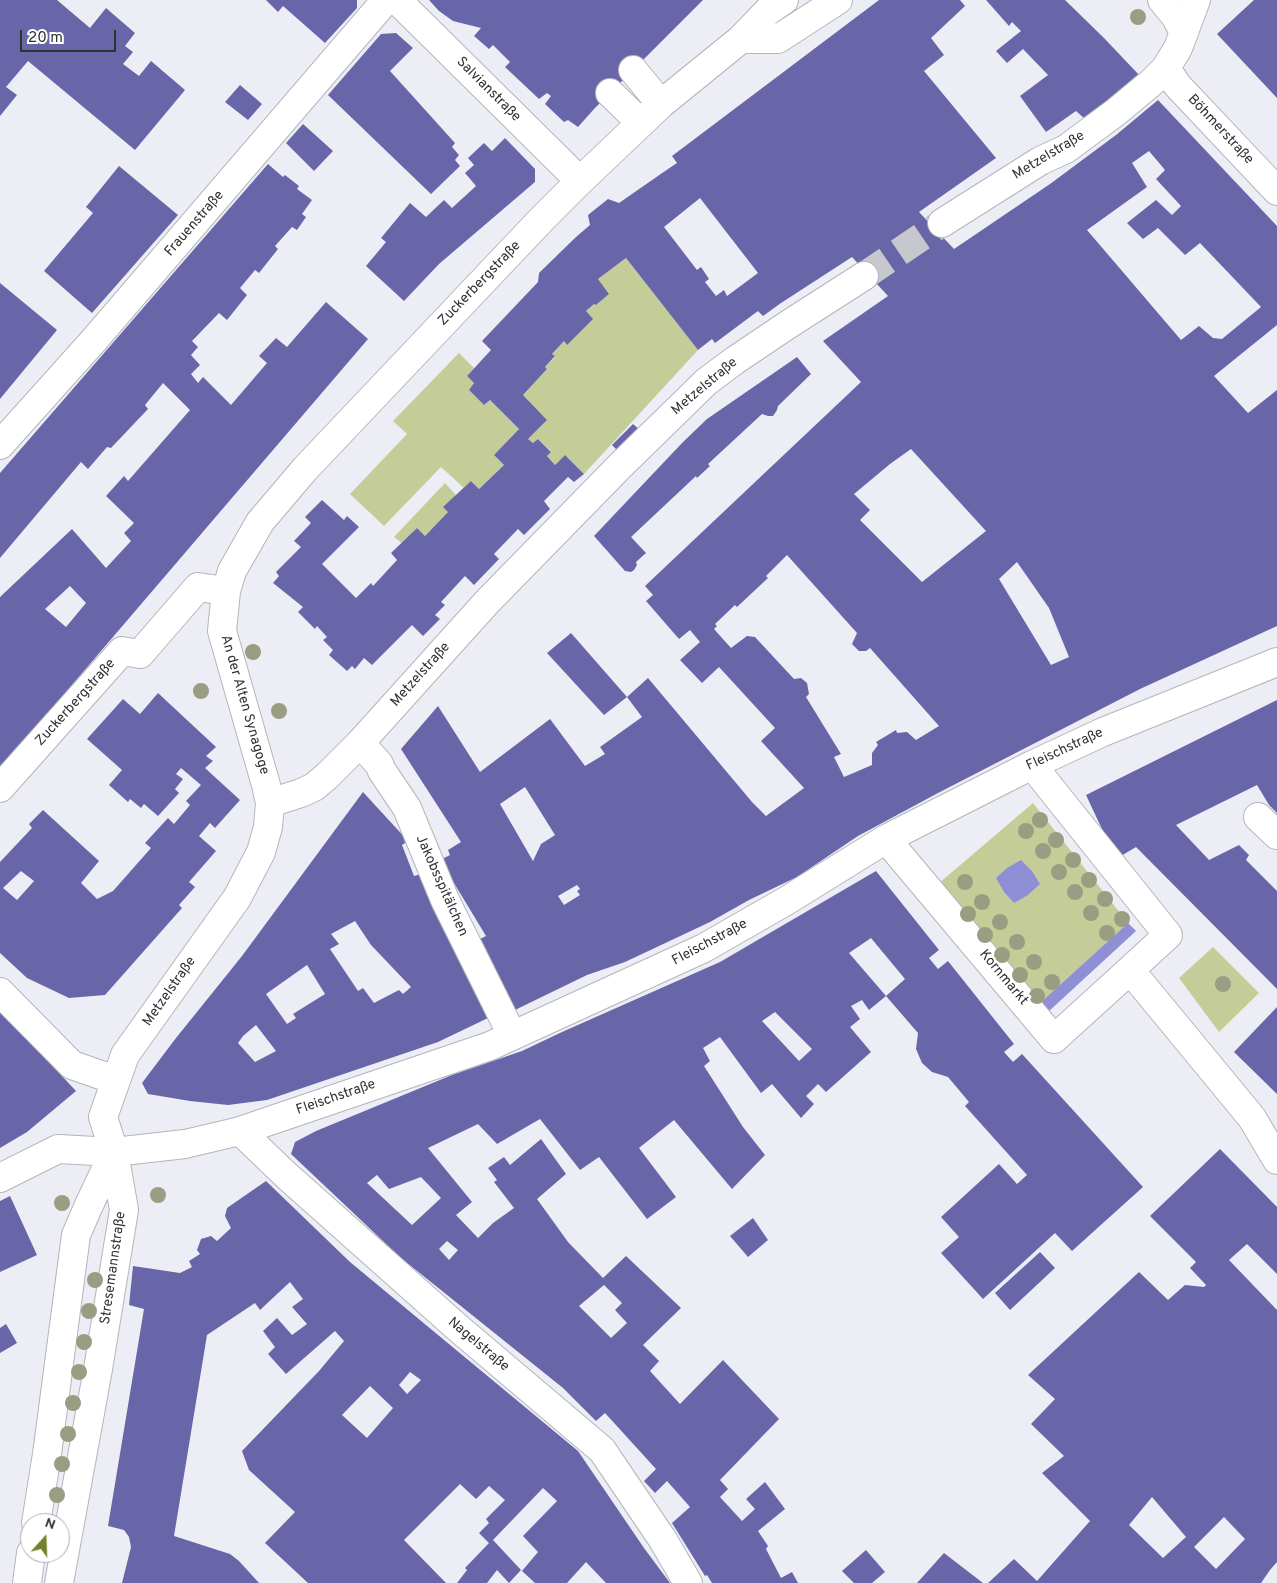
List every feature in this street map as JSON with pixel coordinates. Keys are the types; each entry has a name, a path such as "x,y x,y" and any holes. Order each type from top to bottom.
{"street":[{"name":"Frauenstraße","path":"0,444 101,332 386,0"},
{"name":"Salvianstraße","path":"397,0 580,181"},
{"name":"Zuckerbergstraße","path":"242,551 260,522 305,469 580,181 661,104 741,39 768,11 784,0"},
{"path":"741,39 778,39 838,0"},
{"path":"1162,0 1176,17 1184,33"},
{"path":"1184,33 1196,0"},
{"path":"1184,33 1213,0"},
{"name":"Metzelstraße","path":"942,223 1040,160 1066,149 1116,112 1166,68 1178,48 1184,33"},
{"name":"Böhmerstraße","path":"1166,68 1177,85 1277,190"},
{"path":"633,70 661,104"},
{"path":"610,93 641,123"},
{"name":"Metzelstraße","path":"114,1152 103,1117 125,1055 237,898 250,876 265,840 270,815 270,803 314,787 327,776 360,743 487,602 706,382 734,361 864,276"},
{"name":"An der Alten Synagoge","path":"242,551 232,571 226,591 222,631 270,803"},
{"name":"Zuckerbergstraße","path":"0,788 122,651 140,654 198,587 226,591"},
{"name":"Fleischstraße","path":"0,1178 58,1148 114,1152 185,1144 240,1131 490,1046 704,948 786,902 886,839 1032,765 1103,732 1277,662"},
{"name":"Jakobsspitälchen","path":"360,743 379,764 407,808 445,900 512,1035"},
{"name":"Kornmarkt","path":"886,839 1054,1039 1168,935 1032,765"},
{"path":"1130,970 1252,1118 1277,1160"},
{"path":"0,992 72,1064 115,1080"},
{"name":"Nagelstraße","path":"240,1131 287,1176 458,1328 602,1450 663,1540 688,1583"},
{"path":"38,1513 48,1454 76,1235 114,1152"},
{"name":"Stresemannstraße","path":"59,1583 98,1369 124,1210 114,1152"},
{"path":"26,1583 30,1563"}],"green space":[{"path":"626,258 698,350 584,474 565,455 555,465 547,456 551,451 538,439 533,443 528,439 547,420 523,395 547,369 545,367 555,357 552,354 564,341 567,345 586,311 609,294 598,279"},
{"path":"459,353 474,368 467,376 474,383 469,390 484,405 490,400 519,429 494,455 504,465 479,489 471,481 464,488 441,467 384,526 350,494 407,434 393,421"},
{"path":"445,483 456,495 448,512 425,536 417,528 402,543 394,537"},
{"path":"1033,803 1128,923 1040,1003 938,884"},
{"path":"1213,947 1259,993 1219,1032 1179,978"}],"water":[{"path":"1021,860 1032,871 1040,884 1028,895 1014,903 1004,892 996,878 1007,868"},
{"path":"1128,923 1136,931 1048,1012 1040,1003"}],"building":[{"path":"0,0 57,0 90,28 106,8 135,33 125,46 133,52 123,64 139,76 151,61 185,90 135,150 28,61 6,87 17,95 0,116"},
{"path":"266,0 357,0 357,8 325,43 283,6 278,12"},
{"path":"429,0 703,0 578,127 568,120 564,122 545,104 551,96 547,93 539,99 505,67 510,62 493,45 489,49 474,36 481,28 453,21 439,11"},
{"path":"879,0 960,0 965,6 931,38 944,55 924,71 996,158 919,212 954,249 1050,184 1116,135 1158,100 1277,226 1277,325 1214,376 1248,413 1277,390 1277,626 1140,689 938,793 858,836 797,877 749,900 710,922 625,962 587,975 515,1010 512,1009 480,939 486,936 440,860 450,855 448,850 461,842 401,749 438,706 480,772 550,719 585,766 605,754 600,747 642,717 627,697 648,678 752,802 766,816 804,788 761,741 775,728 719,667 702,683 680,660 700,642 690,630 679,639 646,601 653,595 645,586 861,382 823,341 888,296 852,257 763,316 758,311 715,343 712,339 698,350 626,258 598,279 609,294 586,311 593,319 567,345 564,341 552,354 555,356 545,367 547,369 523,395 547,420 528,439 533,443 538,439 551,452 547,456 555,465 565,455 584,474 574,482 568,477 544,501 550,509 524,535 518,529 494,554 499,559 474,585 465,576 441,602 445,605 435,615 440,619 423,636 412,625 372,665 364,658 355,669 352,666 347,671 329,655 333,650 323,640 327,637 317,626 315,629 298,612 303,607 273,583 279,576 276,572 301,547 294,541 311,523 305,517 322,500 344,520 347,516 359,527 322,564 356,598 371,583 373,586 397,560 391,553 417,528 425,536 448,512 443,507 471,481 479,489 504,465 494,455 519,429 490,400 484,405 469,390 474,383 467,376 491,350 482,341 538,282 539,273 590,225 588,215 608,199 619,203 677,163 672,156","holes":["1149,151 1165,170 1156,179 1181,206 1172,215 1156,200 1127,223 1143,239 1158,228 1185,255 1200,243 1261,307 1222,339 1213,338 1199,326 1181,340 1087,230 1147,187 1132,163","700,198 758,273 727,296 724,290 716,296 705,282 709,279 701,267 697,270 664,227","911,449 986,531 922,582 860,520 870,510 854,494","787,555 857,633 852,644 859,651 866,651 870,648 939,726 916,740 907,732 897,733 896,730 876,742 878,745 872,753 872,765 844,777 834,757 841,754 806,697 809,694 807,683 801,678 794,679 755,637 747,636 731,648 714,629 717,626 715,624 735,605 737,607 768,578 766,576","1017,562 1049,608 1069,657 1051,665 999,579","525,787 555,835 541,844 533,861 500,804","577,885 580,889 577,891 580,895 564,905 558,896"]},
{"path":"986,0 1065,0 1140,76 1085,119 1076,111 1046,132 1020,96 1048,75 1023,49 1007,63 996,51 1021,31 1012,22 1009,26"},
{"path":"1254,0 1277,0 1277,98 1217,34"},
{"path":"396,33 413,48 390,71 455,143 452,147 459,155 455,160 460,166 431,194 328,95 381,34"},
{"path":"240,85 262,104 248,120 225,102"},
{"path":"303,124 333,151 314,171 286,143"},
{"path":"505,138 535,169 535,182 439,264 404,301 366,266 386,242 381,238 410,203 426,217 444,200 452,208 476,186 465,173 474,165 468,158 484,143 492,151"},
{"path":"268,164 283,177 285,175 299,186 297,189 312,200 302,214 306,217 297,230 292,227 275,246 278,249 259,273 255,270 240,288 247,295 227,320 219,313 192,341 198,347 191,355 200,365 191,374 198,383 203,377 231,405 267,363 259,356 276,338 287,347 326,302 368,339 0,769 0,597 72,529 106,568 131,541 124,533 134,523 106,496 124,476 128,481 190,410 163,383 145,405 148,409 111,448 107,447 88,469 81,462 0,558 0,473","holes":["70,586 86,603 66,627 45,609"]},
{"path":"119,166 178,215 92,313 44,271 93,213 86,207"},
{"path":"0,283 57,330 0,399"},
{"path":"797,357 811,374 778,406 773,416 762,414 708,464 710,466 697,478 696,476 631,537 646,553 636,562 637,565 634,570 631,572 625,571 594,536 707,419"},
{"path":"633,424 641,431 620,453 612,445"},
{"path":"571,633 627,697 604,715 547,653"},
{"path":"158,693 216,747 206,756 213,761 205,768 240,800 215,828 210,823 199,836 216,851 189,882 195,887 179,905 182,908 105,995 69,998 27,978 0,953 0,862 32,828 29,824 43,810 99,861 81,883 97,899 113,891 151,848 145,843 168,818 174,824 190,805 186,801 201,785 181,768 176,774 183,779 175,789 179,793 158,816 144,804 141,808 130,799 128,802 109,785 122,770 87,739 123,699 140,714","holes":["21,871 34,881 17,900 3,888"]},
{"path":"1277,700 1277,813 1269,805 1257,785 1176,825 1209,860 1239,845 1249,855 1246,860 1277,891 1277,989 1136,847 1116,859 1086,795"},
{"path":"363,792 408,841 402,845 414,876 421,874 488,1018 438,1042 267,1100 228,1105 148,1094 142,1083 242,956","holes":["355,921 371,945 411,987 403,994 399,990 374,1003 363,988 358,991 330,949 339,944 331,934","307,965 325,994 293,1014 296,1018 287,1024 266,994","256,1025 276,1051 255,1062 238,1043"]},
{"path":"876,871 939,950 929,958 938,969 948,961 1014,1044 1004,1052 1013,1062 1022,1054 1143,1187 1072,1251 1055,1233 983,1299 941,1253 959,1237 941,1217 999,1164 1017,1184 1027,1175 965,1106 969,1102 948,1077 932,1072 922,1063 916,1049 918,1033 886,996 869,1010 862,1000 851,1006 860,1019 850,1027 871,1052 826,1092 818,1084 806,1096 814,1104 801,1118 772,1084 761,1093 720,1037 703,1048 710,1061 704,1066 743,1127 765,1155 732,1189 674,1120 639,1148 676,1197 647,1219 599,1157 580,1170 540,1119 497,1144 478,1124 428,1148 472,1202 456,1215 478,1238 493,1223 514,1208 494,1182 497,1180 488,1168 504,1157 510,1165 541,1139 566,1174 537,1199 568,1242 603,1278 626,1256 681,1308 643,1345 659,1361 650,1371 680,1404 723,1360 779,1419 720,1480 728,1489 720,1497 742,1521 755,1509 746,1499 765,1482 785,1509 758,1531 768,1546 766,1549 781,1578 792,1572 798,1583 712,1583 707,1575 705,1576 672,1523 690,1507 667,1481 655,1493 644,1481 656,1469 605,1413 596,1421 563,1388 401,1258 291,1154 295,1142 316,1131 452,1075 522,1051 720,962","holes":["871,938 905,979 886,996 849,953","775,1012 812,1049 799,1061 762,1021","377,1175 389,1189 421,1177 441,1198 412,1225 367,1183","447,1241 458,1250 449,1260 439,1249","604,1285 622,1303 615,1310 627,1323 611,1338 579,1306"]},
{"path":"1277,1007 1277,1094 1234,1052"},
{"path":"0,1010 76,1091 27,1132 0,1148"},
{"path":"1220,1149 1277,1207 1277,1274 1247,1244 1229,1260 1277,1310 1277,1562 1261,1583 988,1583 1014,1559 1037,1581 1090,1521 1042,1473 1064,1456 1031,1424 1055,1399 1028,1375 1139,1272 1168,1300 1185,1285 1204,1287 1206,1285 1190,1268 1196,1262 1150,1216","holes":["1152,1497 1186,1537 1163,1558 1129,1525","1224,1517 1245,1539 1216,1569 1194,1547"]},
{"path":"266,1181 350,1262 578,1451 670,1583 606,1583 586,1562 567,1583 535,1583 522,1571 538,1552 523,1536 557,1501 543,1488 493,1540 521,1570 509,1583 497,1570 487,1583 457,1583 467,1570 465,1568 489,1543 479,1533 489,1523 486,1519 505,1500 489,1486 476,1499 460,1484 404,1540 446,1583 308,1583 265,1543 295,1512 249,1470 242,1451 319,1371 344,1341 335,1331 286,1374 268,1354 275,1347 263,1331 277,1318 292,1335 307,1324 292,1307 303,1299 290,1282 260,1310 255,1303 207,1335 174,1536 230,1554 259,1583 122,1583 131,1547 129,1537 124,1530 108,1526 144,1309 129,1305 133,1266 180,1273 192,1267 189,1261 200,1254 197,1250 201,1239 211,1236 217,1241 231,1228 225,1216 227,1208","holes":["410,1372 421,1380 407,1394 399,1385","370,1386 393,1408 367,1438 342,1415"]},
{"path":"10,1196 37,1255 0,1272 0,1201"},
{"path":"753,1218 768,1240 748,1257 730,1236"},
{"path":"1040,1252 1055,1268 1010,1310 995,1293"},
{"path":"6,1324 17,1343 0,1353 0,1328"},
{"path":"866,1550 885,1572 872,1583 854,1583 842,1571"},
{"path":"944,1553 983,1583 917,1583"}],"tunnel":[{"path":"864,276 942,223"}]}
